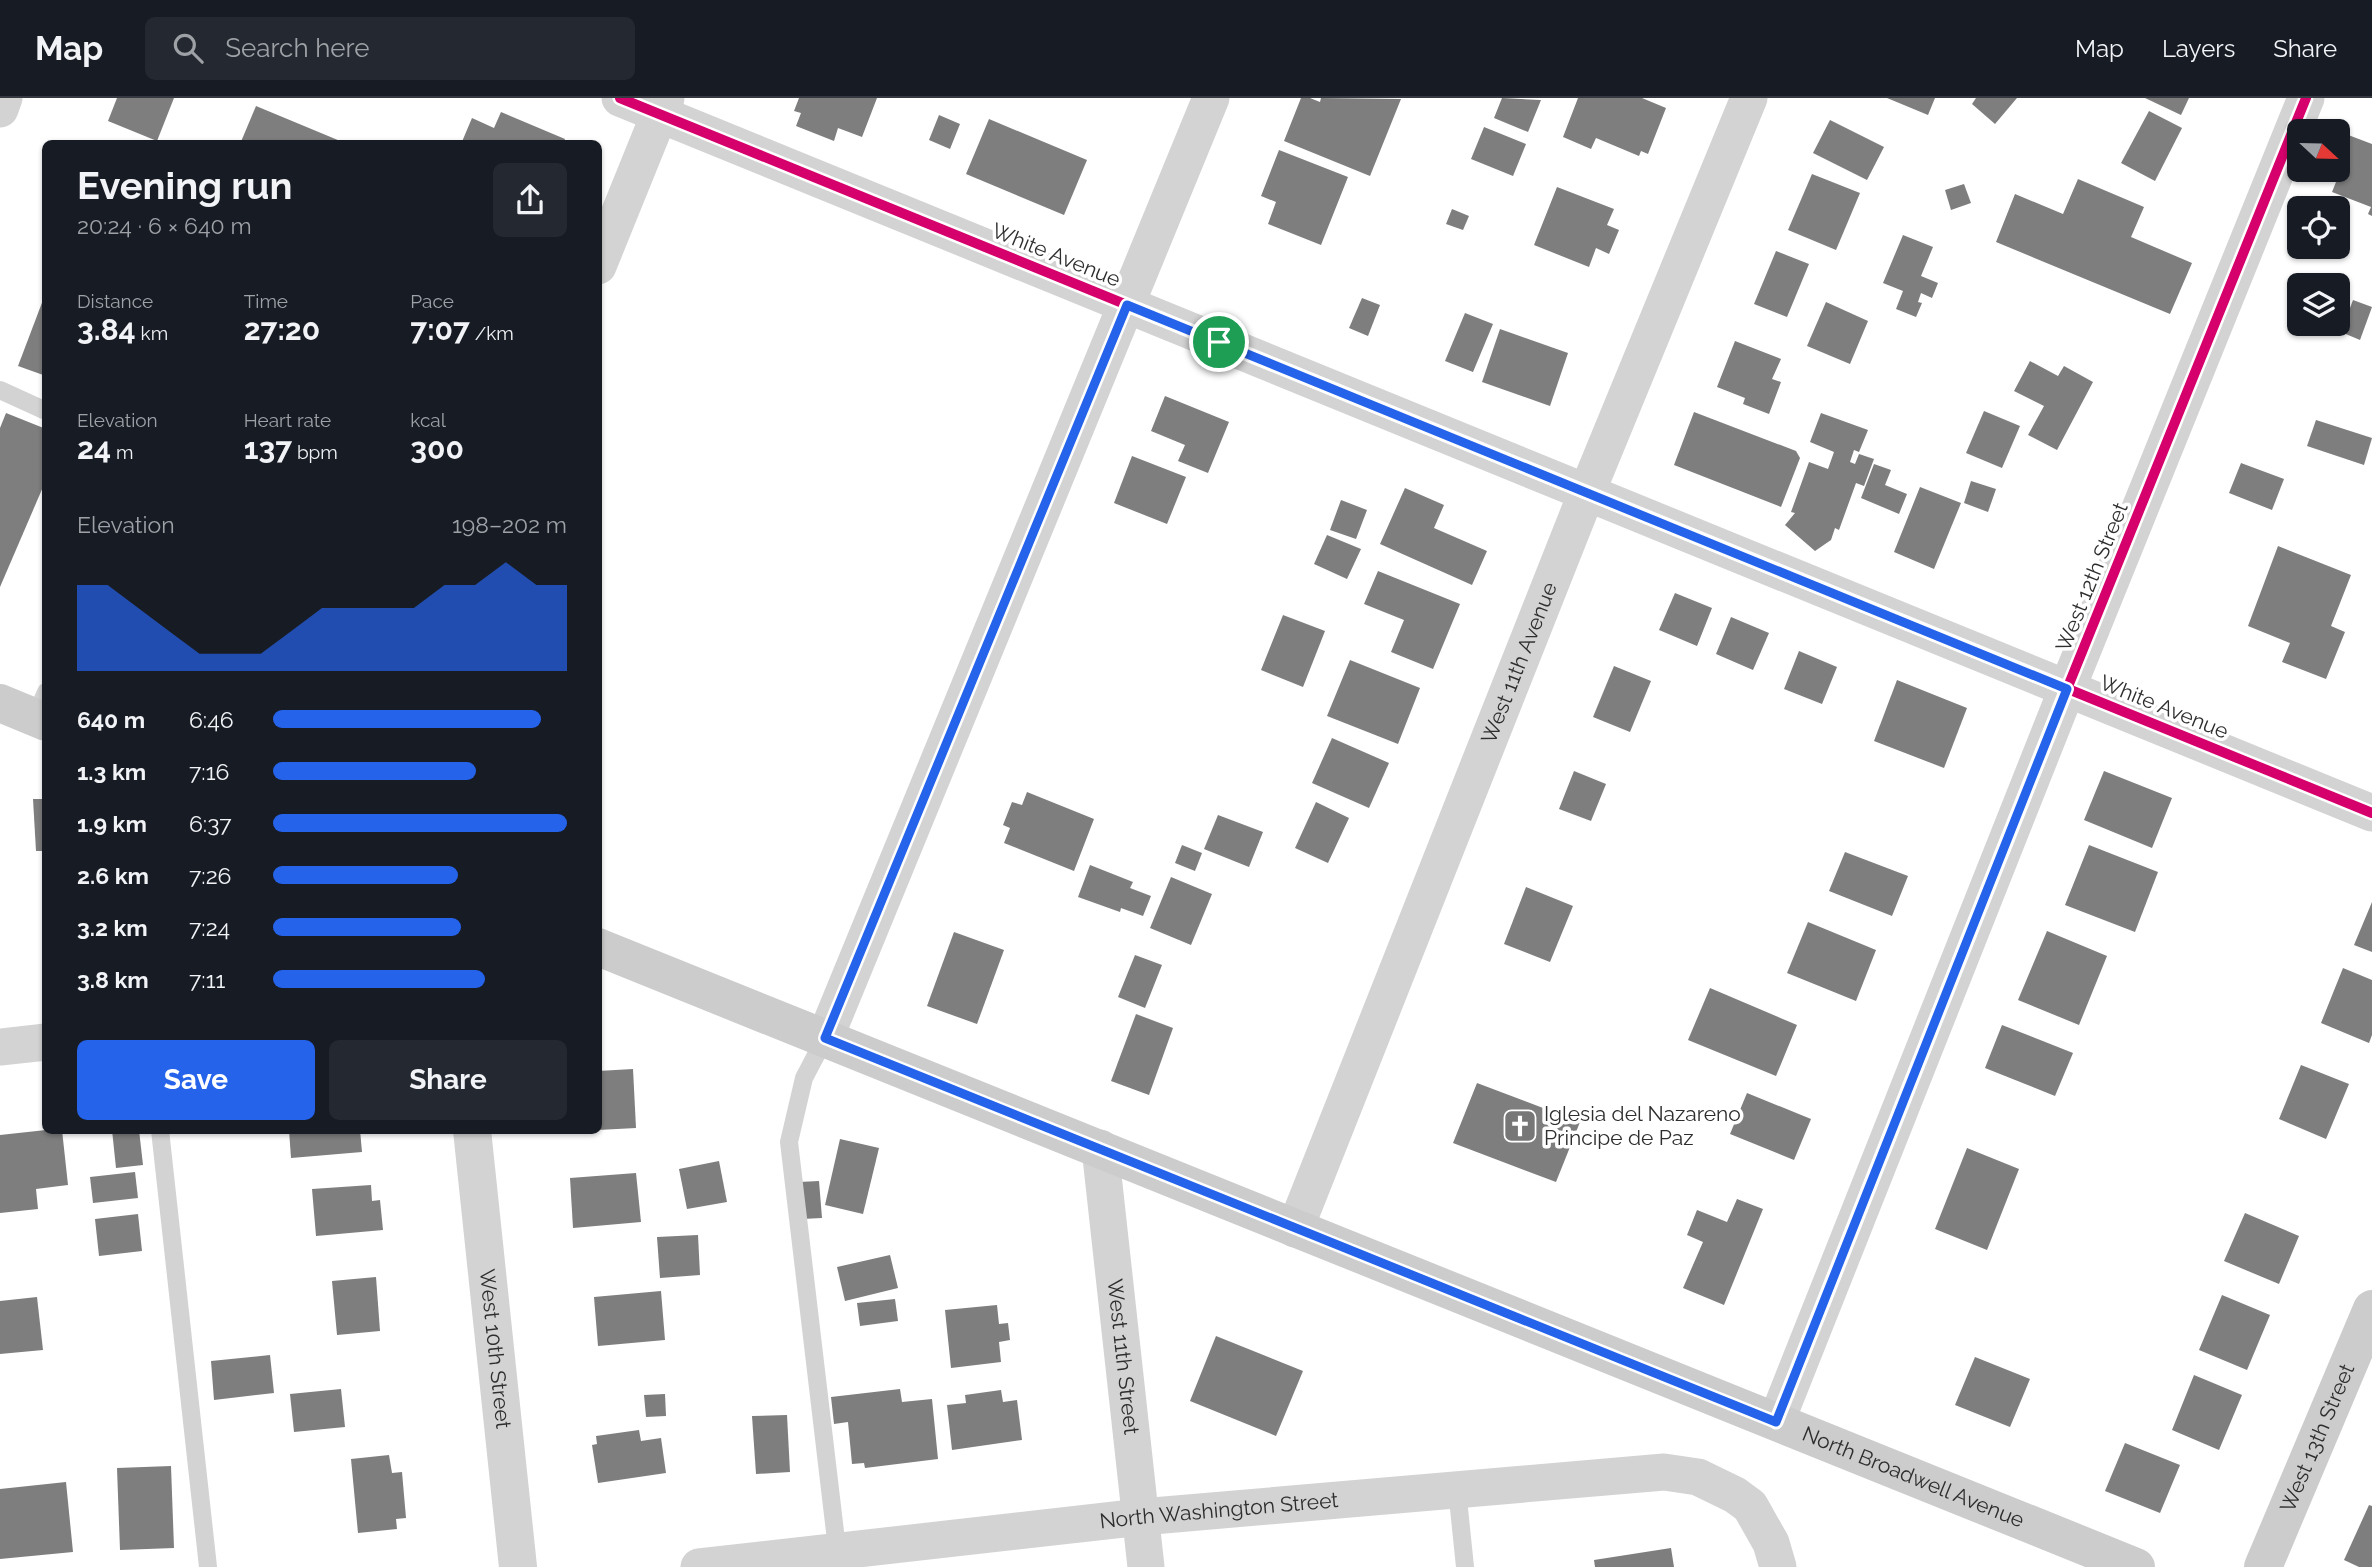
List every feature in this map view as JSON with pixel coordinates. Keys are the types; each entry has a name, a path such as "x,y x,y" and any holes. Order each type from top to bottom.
{"main road":[{"path":"0,703 42,710"},
{"name":"North Broadwell Avenue","path":"602,949 1776,1422 2094,1559 2136,1567"},
{"name":"West 13th Street","path":"2263,1567 2371,1316"}],"street":[{"path":"0,109 4,98"},
{"name":"White Avenue","path":"620,98 663,106 1127,305 2372,813"},
{"path":"825,1038 1211,98"},
{"name":"West 11th Avenue","path":"1295,1229 1587,492 1749,98"},
{"name":"West 12th Street","path":"1776,1422 2067,689 2306,98"},
{"path":"602,256 663,106"},
{"path":"0,1047 42,1042"},
{"name":"West 10th Street","path":"472,1134 518,1567"},
{"name":"West 11th Street","path":"1100,1148 1146,1567"},
{"name":"North Washington Street","path":"699,1567 839,1559 1141,1517 1664,1472 1698,1477 1735,1495 1750,1506 1771,1543 1779,1567"}],"lane":[{"path":"0,390 42,409"},
{"path":"825,1038 804,1078 789,1142 839,1559"},
{"path":"160,1134 208,1567"},
{"path":"1457,1489 1465,1567"}],"building":[{"path":"117,98 174,98 157,140 108,121"},
{"path":"799,98 877,98 862,137 838,128 834,141 796,126 801,113 794,111"},
{"path":"1301,98 1320,102 1321,98 1401,99 1370,176 1284,141"},
{"path":"1502,98 1541,100 1528,132 1494,118"},
{"path":"1578,98 1642,98 1666,108 1648,154 1641,151 1639,156 1596,138 1591,149 1563,137"},
{"path":"1887,98 1935,98 1928,115"},
{"path":"1976,98 2017,98 1995,124 1972,104"},
{"path":"2145,98 2189,98 2181,115"},
{"path":"256,106 338,140 242,140"},
{"path":"2149,111 2182,128 2155,181 2121,163"},
{"path":"501,112 565,139 463,140 472,118 494,128"},
{"path":"939,115 960,124 950,149 929,140"},
{"path":"989,119 1087,160 1064,215 966,174"},
{"path":"1830,120 1884,147 1867,180 1813,153"},
{"path":"1484,127 1526,144 1513,176 1471,159"},
{"path":"2350,136 2372,144 2372,216 2368,214 2371,207 2350,199 2350,196 2332,192 2336,182 2350,182"},
{"path":"1279,150 1348,177 1321,245 1268,224 1276,202 1261,196"},
{"path":"1812,174 1860,193 1836,250 1788,230"},
{"path":"2078,179 2144,207 2131,237 2192,263 2170,314 1996,242 2015,194 2063,214"},
{"path":"1964,184 1971,203 1951,210 1945,190"},
{"path":"1557,187 1614,209 1607,225 1619,230 1609,254 1596,248 1589,267 1534,245"},
{"path":"1452,209 1469,216 1463,230 1446,224"},
{"path":"1903,235 1933,247 1921,276 1938,283 1932,298 1921,293 1918,302 1922,303 1916,317 1896,309 1903,291 1883,283"},
{"path":"1776,251 1809,264 1787,317 1754,304"},
{"path":"1362,298 1380,305 1368,336 1349,328"},
{"path":"2353,300 2372,307 2360,340 2350,336 2350,308"},
{"path":"1826,302 1868,321 1850,364 1807,346"},
{"path":"42,303 42,375 18,366"},
{"path":"1465,313 1493,324 1473,372 1445,361"},
{"path":"1500,329 1568,353 1550,406 1482,382"},
{"path":"1735,341 1781,359 1772,379 1781,382 1769,414 1743,404 1745,398 1717,387"},
{"path":"2030,361 2058,376 2064,366 2093,382 2057,450 2028,435 2044,406 2014,391"},
{"path":"1165,396 1229,422 1208,473 1178,461 1185,445 1151,431"},
{"path":"1984,411 2020,426 2002,468 1966,453"},
{"path":"1694,412 1796,451 1800,458 1781,507 1674,465"},
{"path":"6,413 42,427 42,489 0,587 0,428"},
{"path":"1821,413 1868,430 1859,452 1854,450 1850,462 1855,464 1859,454 1874,459 1864,486 1856,483 1839,530 1835,528 1831,540 1815,551 1785,525 1795,513 1791,512 1809,462 1828,469 1834,452 1810,442"},
{"path":"2316,420 2372,438 2364,465 2307,446"},
{"path":"1132,456 1186,477 1167,524 1114,503"},
{"path":"2241,463 2284,479 2272,510 2229,493"},
{"path":"1874,464 1891,470 1885,485 1907,494 1899,514 1861,498"},
{"path":"1971,481 1996,489 1988,512 1964,503"},
{"path":"1920,487 1961,503 1934,569 1894,552"},
{"path":"1405,488 1444,505 1434,528 1487,551 1472,585 1380,544"},
{"path":"1341,500 1367,510 1356,539 1330,530"},
{"path":"1327,535 1361,549 1347,579 1314,564"},
{"path":"2278,546 2351,575 2331,626 2345,632 2326,679 2282,662 2290,643 2248,626"},
{"path":"1378,571 1460,604 1433,669 1391,652 1404,620 1364,604"},
{"path":"1675,593 1712,608 1697,646 1659,630"},
{"path":"1283,615 1325,631 1303,687 1261,670"},
{"path":"1731,617 1769,633 1753,670 1716,654"},
{"path":"1799,651 1837,667 1822,704 1784,689"},
{"path":"1350,660 1420,688 1398,744 1327,716"},
{"path":"1614,666 1651,681 1630,732 1593,717"},
{"path":"1897,680 1967,708 1944,768 1874,741"},
{"path":"1332,738 1389,763 1369,808 1312,783"},
{"path":"1574,771 1606,784 1591,821 1559,809"},
{"path":"2104,771 2172,798 2152,848 2084,820"},
{"path":"1027,792 1094,819 1074,871 1004,843 1010,828 1003,825 1012,802 1022,805"},
{"path":"33,799 42,799 42,851 36,851"},
{"path":"1316,802 1349,818 1328,863 1295,848"},
{"path":"1218,815 1263,832 1249,867 1204,849"},
{"path":"1182,845 1202,853 1195,871 1175,863"},
{"path":"2089,845 2158,872 2135,932 2065,905"},
{"path":"1845,852 1908,876 1892,916 1829,891"},
{"path":"1090,865 1133,882 1130,888 1151,896 1143,916 1121,908 1120,912 1078,897"},
{"path":"1171,877 1212,894 1191,945 1150,928"},
{"path":"1526,887 1573,906 1550,962 1504,944"},
{"path":"2372,902 2372,952 2354,945"},
{"path":"1808,922 1876,950 1856,1001 1787,973"},
{"path":"2047,931 2107,956 2079,1025 2018,1000"},
{"path":"954,932 1004,950 977,1024 927,1006"},
{"path":"1135,955 1162,965 1145,1008 1118,997"},
{"path":"2343,968 2372,980 2372,1035 2369,1043 2321,1023"},
{"path":"1710,988 1797,1025 1776,1076 1688,1040"},
{"path":"1136,1014 1173,1028 1149,1095 1111,1081"},
{"path":"2002,1025 2073,1053 2055,1096 1985,1068"},
{"path":"2301,1065 2349,1084 2326,1139 2279,1119"},
{"path":"633,1069 636,1128 602,1130 602,1071"},
{"path":"1477,1083 1580,1122 1556,1182 1453,1143"},
{"path":"1747,1093 1811,1119 1794,1160 1730,1134"},
{"path":"42,1130 42,1134 62,1134 68,1185 36,1189 38,1209 0,1213 0,1135"},
{"path":"112,1134 139,1134 143,1165 116,1168"},
{"path":"289,1134 360,1134 362,1152 291,1158"},
{"path":"840,1139 879,1148 863,1214 825,1205"},
{"path":"1967,1148 2019,1169 1987,1250 1935,1229"},
{"path":"719,1161 727,1202 687,1209 679,1169"},
{"path":"135,1172 138,1198 93,1203 90,1177"},
{"path":"636,1173 641,1222 573,1228 570,1178"},
{"path":"819,1181 822,1218 802,1219 799,1182"},
{"path":"371,1185 372,1201 380,1200 383,1230 316,1236 312,1189"},
{"path":"1737,1199 1763,1209 1724,1305 1683,1288 1703,1242 1687,1235 1697,1210 1727,1222"},
{"path":"2245,1213 2299,1236 2279,1284 2224,1261"},
{"path":"138,1214 142,1251 99,1256 95,1219"},
{"path":"698,1235 700,1275 660,1278 657,1237"},
{"path":"890,1255 898,1288 845,1301 837,1267"},
{"path":"376,1277 380,1331 337,1335 332,1281"},
{"path":"661,1291 665,1340 598,1346 594,1297"},
{"path":"2222,1295 2270,1315 2247,1370 2199,1350"},
{"path":"37,1297 43,1350 0,1354 0,1301"},
{"path":"895,1299 898,1321 860,1326 857,1303"},
{"path":"997,1305 999,1324 1008,1323 1010,1340 999,1342 1001,1362 951,1368 945,1310"},
{"path":"1216,1336 1303,1371 1276,1436 1190,1401"},
{"path":"270,1355 274,1393 214,1400 211,1361"},
{"path":"1975,1357 2030,1379 2010,1427 1955,1405"},
{"path":"2194,1375 2242,1395 2219,1450 2172,1430"},
{"path":"341,1389 345,1427 294,1432 290,1394"},
{"path":"900,1389 902,1402 932,1399 938,1459 865,1468 864,1463 852,1464 848,1422 834,1424 831,1397"},
{"path":"1001,1390 1003,1402 1017,1400 1022,1440 952,1450 947,1405 966,1403 965,1395"},
{"path":"665,1394 666,1416 646,1417 644,1395"},
{"path":"787,1415 790,1472 756,1474 752,1416"},
{"path":"639,1430 641,1441 661,1438 666,1473 598,1483 592,1445 597,1444 596,1436"},
{"path":"2125,1443 2180,1465 2160,1513 2105,1491"},
{"path":"389,1455 392,1473 402,1472 406,1518 396,1519 397,1529 358,1533 351,1459"},
{"path":"171,1466 174,1548 120,1550 117,1468"},
{"path":"66,1482 73,1552 0,1559 0,1489"},
{"path":"2369,1505 2372,1506 2372,1567 2359,1567 2344,1560"},
{"path":"1671,1548 1674,1567 1595,1567 1594,1560"}],"cycle path":[{"path":"620,98 2372,813"},
{"path":"1776,1422 2067,689 2306,98"}],"place":[{"name":"Iglesia del Nazareno Principe de Paz","path":"1520,1126"}],"route":[{"path":"1127,305 1219,342 2067,689 1776,1422 825,1038 1127,305"}]}
